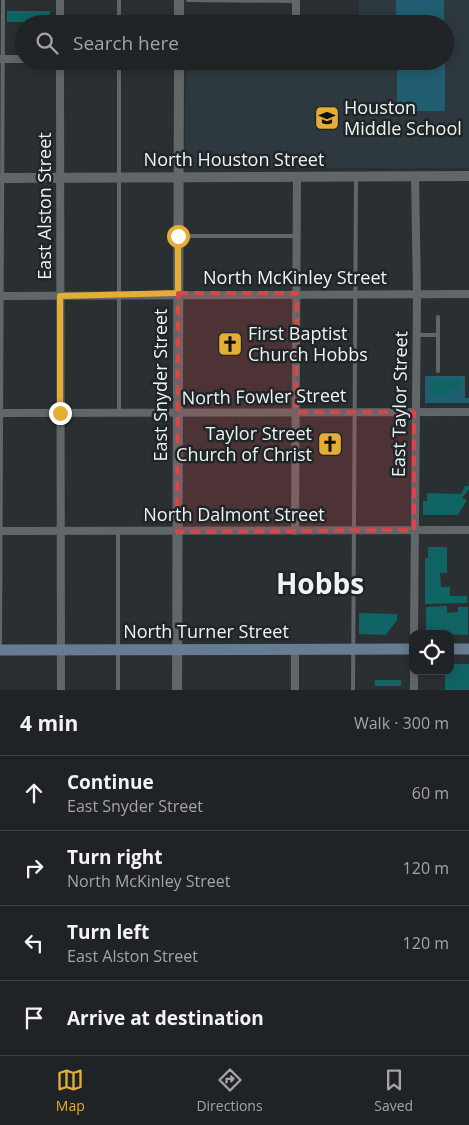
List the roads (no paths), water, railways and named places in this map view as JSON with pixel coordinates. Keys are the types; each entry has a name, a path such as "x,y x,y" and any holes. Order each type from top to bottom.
{"main road":[{"name":"North Turner Street","path":"0,650 409,649"},
{"path":"454,649 469,649"}],"street":[{"path":"60,0 60,15"},
{"path":"179,0 179,15"},
{"path":"296,0 296,15"},
{"path":"1,59 15,59"},
{"name":"East Alston Street","path":"60,70 61,690"},
{"name":"East Snyder Street","path":"177,690 179,70"},
{"path":"296,531 297,176"},
{"name":"East Taylor Street","path":"414,630 414,412 417,294 415,176"},
{"name":"North Houston Street","path":"0,178 469,176"},
{"name":"North McKinley Street","path":"1,296 178,293 469,294"},
{"name":"North Fowler Street","path":"1,413 469,412"},
{"name":"North Dalmont Street","path":"0,531 469,530"},
{"path":"295,690 296,650"},
{"path":"414,675 414,690"}],"lane":[{"path":"0,650 0,178 3,0"},
{"path":"119,0 119,15"},
{"path":"188,0 296,0"},
{"path":"119,70 119,413"},
{"path":"353,690 356,176"},
{"path":"178,236 297,236"},
{"path":"438,317 438,371"},
{"path":"416,335 438,335"},
{"path":"118,530 118,690"}],"place":[{"name":"Houston Middle School","path":"327,118"},
{"name":"First Baptist Church Hobbs","path":"230,344"},
{"name":"Taylor Street Church of Christ","path":"330,444"}],"district":[{"name":"Hobbs","path":"320,584"}]}
